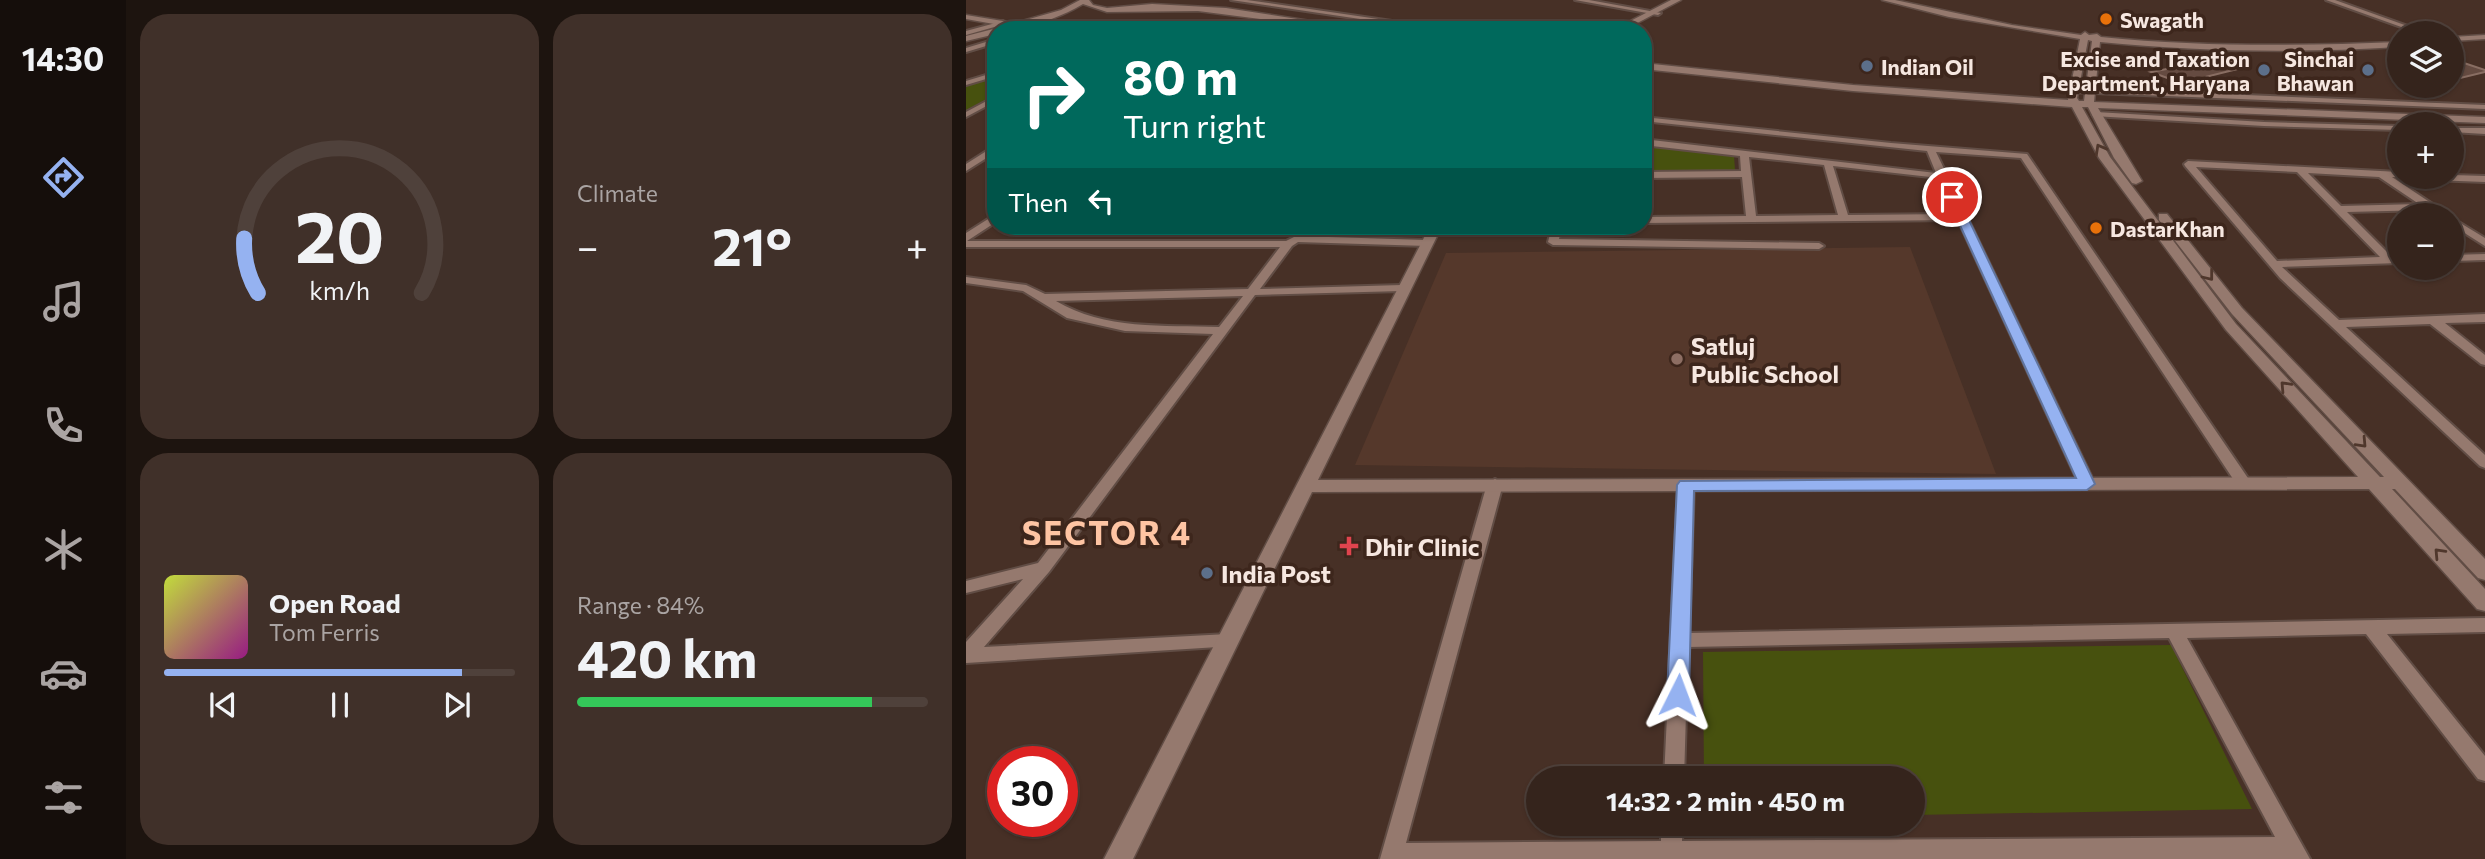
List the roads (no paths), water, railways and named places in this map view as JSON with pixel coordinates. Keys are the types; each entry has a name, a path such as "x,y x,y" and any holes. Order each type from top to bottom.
{"street":[{"path":"1142,8 1179,0"},
{"path":"1201,0 1345,21"},
{"path":"1234,0 1386,21"},
{"path":"1578,0 1657,11"},
{"path":"1595,0 1657,11"},
{"path":"1636,21 1677,0"},
{"path":"1642,21 1657,11 1687,0"},
{"path":"1886,0 1982,21 2085,35"},
{"path":"1898,0 1986,19 2097,37 2300,50 2387,43"},
{"path":"2319,0 2387,24"},
{"path":"2329,0 2389,21"},
{"path":"1038,21 1064,12 1084,1 1087,6 1107,9"},
{"path":"1049,21 1107,9 1174,6 1299,21"},
{"path":"966,17 987,26"},
{"path":"966,33 987,31"},
{"path":"966,41 987,34"},
{"path":"2085,35 2084,100 2105,158 2231,327 2485,603"},
{"path":"2464,36 2485,35"},
{"path":"2097,37 2084,100 2148,199 2237,311 2485,572"},
{"path":"966,50 987,44"},
{"path":"1652,62 1750,74 2084,100 2485,114"},
{"path":"1652,67 1744,79 2084,100 2485,120"},
{"path":"966,83 987,77"},
{"path":"2084,100 2485,107"},
{"path":"2084,100 2241,123 2387,128"},
{"path":"966,115 987,103"},
{"path":"1652,119 1930,149 2024,156 2244,484"},
{"path":"2464,130 2485,131"},
{"path":"1652,143 1944,176"},
{"path":"1930,149 2087,484"},
{"path":"1744,153 1751,219"},
{"path":"966,168 987,154"},
{"path":"2387,174 2188,164 2273,264 2485,464"},
{"path":"1829,165 1844,218"},
{"path":"2300,170 2387,254"},
{"path":"1652,175 1746,174"},
{"path":"2380,174 2424,203"},
{"path":"2464,179 2484,180"},
{"path":"2339,209 2387,208"},
{"path":"1652,220 1962,217"},
{"path":"966,238 987,223"},
{"path":"2464,229 2485,243"},
{"path":"966,654 1043,568 1298,235"},
{"path":"966,244 1292,242 1414,235"},
{"path":"1118,859 1430,235"},
{"path":"1555,235 1553,242 1819,246"},
{"path":"2464,258 2485,257"},
{"path":"2273,264 2387,260"},
{"path":"966,280 1026,288 1071,315 1125,327 1222,331"},
{"path":"1041,298 1402,288"},
{"path":"2335,324 2485,318"},
{"path":"2434,320 2485,361"},
{"path":"1494,484 1392,857 2296,854 2174,631"},
{"path":"1306,485 2400,484"},
{"path":"1675,766 1686,485"},
{"path":"966,587 1043,568"},
{"path":"1681,640 2485,625"},
{"path":"2371,627 2485,772"},
{"path":"966,654 1228,641"},
{"path":"1671,854 1672,836"}],"place":[{"name":"Swagath","path":"2106,19"},
{"name":"Indian Oil","path":"1867,66"},
{"name":"Excise and Taxation Department, Haryana","path":"2264,70"},
{"name":"Sinchai Bhawan","path":"2368,70"},
{"name":"DastarKhan","path":"2096,228"},
{"name":"Satluj Public School","path":"1677,359"},
{"name":"Dhir Clinic","path":"1349,546"},
{"name":"India Post","path":"1207,573"}],"district":[{"name":"SECTOR 4","path":"1107,532"}]}
